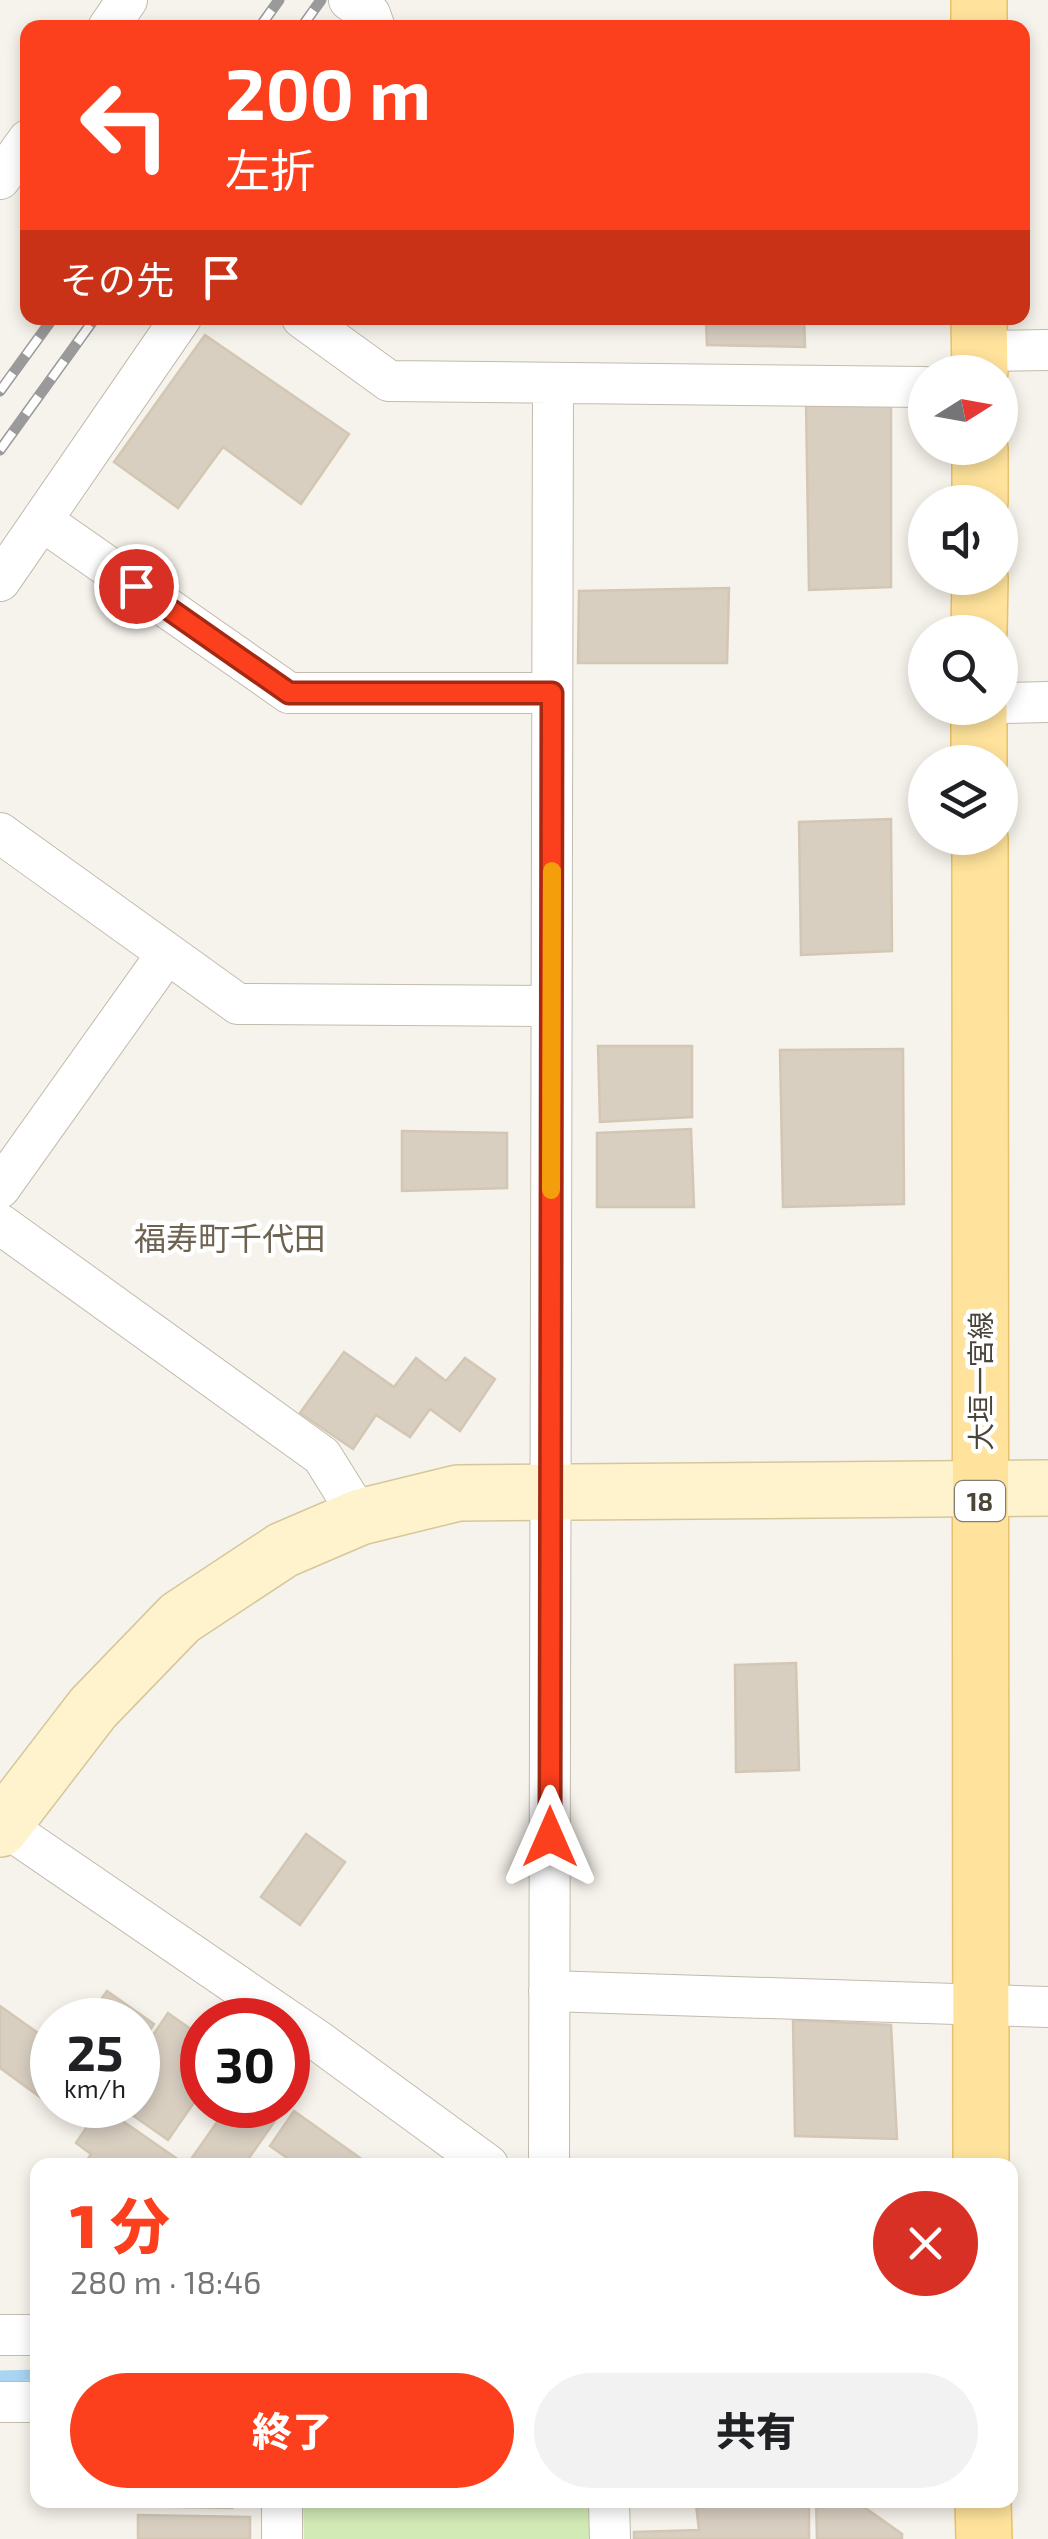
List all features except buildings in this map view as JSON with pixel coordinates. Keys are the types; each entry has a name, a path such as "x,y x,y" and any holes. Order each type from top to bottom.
{"main road":[{"name":"大垣一宮線","path":"980,855 980,2158"},
{"path":"983,2508 984,2539"}],"street":[{"path":"349,0 370,14 372,20"},
{"path":"0,179 20,151"},
{"path":"0,581 177,325"},
{"path":"312,325 389,381 908,386"},
{"path":"979,347 1048,350"},
{"path":"550,2158 552,384"},
{"path":"44,522 289,693 552,693"},
{"path":"1018,703 1048,702"},
{"path":"0,834 238,1004 552,1006"},
{"path":"0,1188 166,954"},
{"path":"0,1224 322,1456 360,1517"},
{"path":"478,2158 317,2040 1,1826 93,1708 180,1618 283,1550 360,1517 458,1493 1048,1488"},
{"path":"549,1991 1048,2007"},
{"path":"0,2335 30,2335"},
{"path":"0,2402 30,2402"},
{"path":"282,2508 282,2539"},
{"path":"610,2508 610,2539"}],"green space":[{"path":"303,2508 596,2508 596,2539 304,2539"}],"waterway":[{"path":"0,2376 30,2375"}],"railway":[{"path":"265,20 279,0"},
{"path":"307,20 321,0"},
{"path":"0,391 48,325"},
{"path":"0,450 90,325"}],"slow traffic":[{"path":"551,1190 552,871"}],"district":[{"name":"福寿町千代田","path":"230,1237"}],"route":[{"path":"136,586 289,693 552,693 550,1837"}]}
